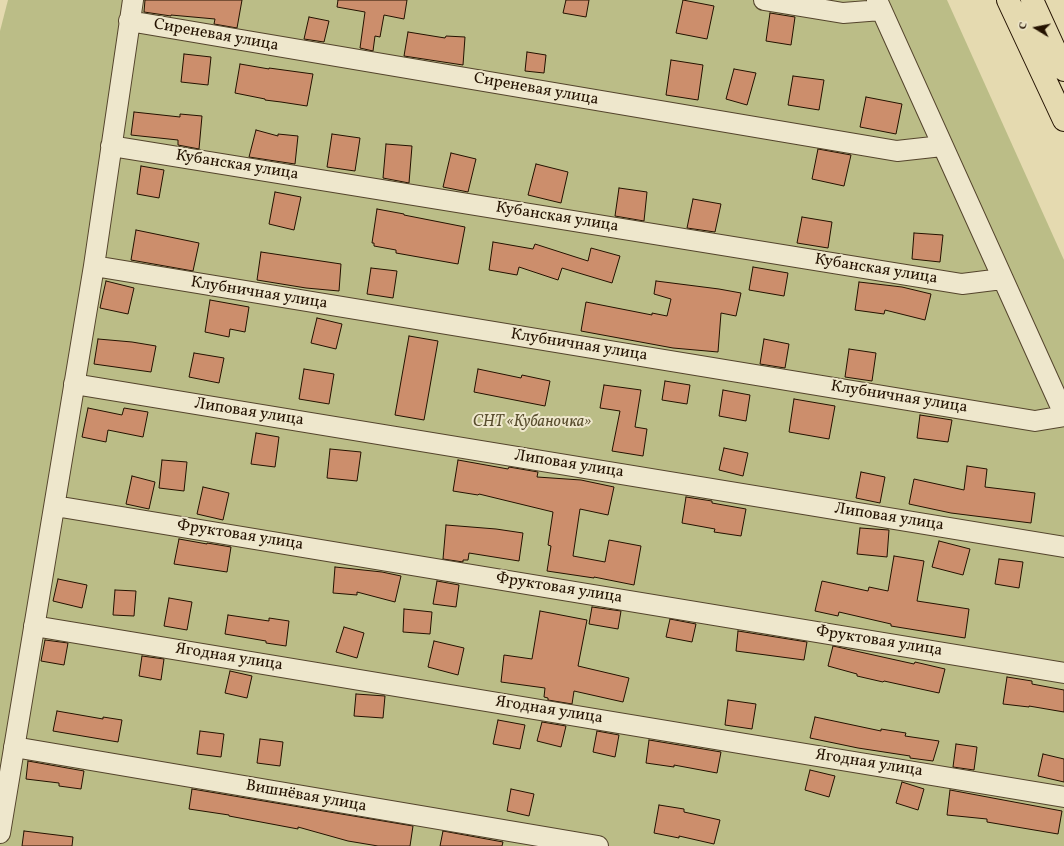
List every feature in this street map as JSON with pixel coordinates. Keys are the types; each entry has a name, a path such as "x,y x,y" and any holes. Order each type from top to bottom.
{"highway":[{"path":"1008,0 1064,120"},
{"path":"1032,0 1064,70"}],"street":[{"path":"0,833 94,266 133,0"},
{"path":"764,0 843,13 879,5 1064,415"},
{"name":"Сиреневая улица","path":"129,21 897,151 942,146"},
{"name":"Кубанская улица","path":"111,146 962,284 1002,278"},
{"name":"Клубничная улица","path":"94,266 1034,421 1064,415"},
{"name":"Липовая улица","path":"74,384 1064,547"},
{"name":"Фруктовая улица","path":"55,506 1064,673"},
{"name":"Ягодная улица","path":"34,626 1064,797"},
{"name":"Вишнёвая улица","path":"14,748 598,846"}],"green space":[{"name":"СНТ «Кубаночка»","path":"8,0 947,0 1064,260 1064,846 0,846 0,31"}],"building":[{"path":"145,0 242,0 237,28 214,24 215,19 171,16 144,12"},
{"path":"338,0 407,0 404,19 384,15 380,37 375,36 373,51 360,48 365,12 337,7"},
{"path":"566,0 589,0 586,17 563,13"},
{"path":"683,0 714,6 707,39 676,33"},
{"path":"770,13 795,17 791,45 766,41"},
{"path":"309,17 329,21 324,42 304,39"},
{"path":"408,32 445,38 446,36 465,37 463,65 404,56"},
{"path":"527,52 546,55 544,73 525,71"},
{"path":"184,54 211,57 208,85 181,82"},
{"path":"671,60 703,65 698,100 666,95"},
{"path":"240,64 313,74 307,106 265,100 235,93"},
{"path":"734,69 756,73 747,105 726,99"},
{"path":"793,76 824,80 819,110 788,105"},
{"path":"866,97 902,104 896,134 860,127"},
{"path":"134,112 180,117 180,114 202,116 199,149 178,145 178,140 131,135"},
{"path":"256,130 278,136 278,134 298,136 295,164 249,157"},
{"path":"332,134 360,138 355,171 327,167"},
{"path":"386,144 412,146 409,183 383,178"},
{"path":"818,149 851,155 844,186 812,179"},
{"path":"451,153 476,159 468,192 443,187"},
{"path":"536,164 568,172 561,203 528,195"},
{"path":"141,166 164,170 159,198 137,194"},
{"path":"619,188 647,192 644,221 615,216"},
{"path":"275,192 301,197 294,230 269,224"},
{"path":"693,199 721,204 715,232 687,228"},
{"path":"377,209 465,227 458,264 396,253 396,250 374,246 374,243 372,243"},
{"path":"802,217 832,222 828,248 797,243"},
{"path":"136,230 199,243 193,271 131,260"},
{"path":"914,233 943,235 940,262 912,259"},
{"path":"493,242 533,249 535,244 588,261 591,248 620,256 612,283 562,268 558,280 519,267 517,275 489,270"},
{"path":"261,252 341,264 339,291 306,288 257,280"},
{"path":"753,267 788,273 784,296 749,290"},
{"path":"371,268 397,271 393,298 367,294"},
{"path":"106,281 134,288 128,314 100,308"},
{"path":"656,281 741,293 736,316 721,313 718,352 673,348 581,331 586,302 652,315 652,313 667,316 671,299 654,294"},
{"path":"859,282 902,287 931,294 925,320 885,310 884,314 855,310"},
{"path":"210,300 249,307 245,332 230,329 229,337 205,332"},
{"path":"317,318 342,324 336,349 311,343"},
{"path":"409,336 438,341 424,420 395,415"},
{"path":"98,339 156,346 151,372 94,364"},
{"path":"764,339 789,344 785,368 760,364"},
{"path":"849,349 876,353 872,381 845,377"},
{"path":"194,353 224,358 219,383 189,377"},
{"path":"304,369 334,374 329,404 299,399"},
{"path":"478,369 521,378 522,375 550,381 545,406 474,392"},
{"path":"665,381 690,385 687,404 662,400"},
{"path":"604,385 641,390 635,427 647,429 643,456 612,451 620,411 600,408"},
{"path":"723,390 750,395 746,421 719,416"},
{"path":"794,399 835,406 829,439 789,432"},
{"path":"88,408 122,415 124,408 148,412 143,437 108,430 106,442 82,437"},
{"path":"920,415 952,420 948,442 917,438"},
{"path":"256,433 279,437 275,467 251,464"},
{"path":"724,448 748,453 743,476 719,470"},
{"path":"330,449 361,452 357,481 327,478"},
{"path":"162,460 187,462 184,491 159,488"},
{"path":"458,460 508,469 509,467 538,472 537,477 581,480 614,487 608,515 580,509 573,556 605,562 609,540 641,546 634,585 594,577 547,571 551,546 548,545 553,512 479,494 453,491"},
{"path":"967,466 987,469 985,487 1035,493 1031,523 951,513 909,504 914,479 964,490"},
{"path":"861,472 885,477 880,503 856,498"},
{"path":"132,476 155,482 149,509 126,504"},
{"path":"203,487 229,493 223,520 197,514"},
{"path":"686,497 746,509 741,536 714,532 715,529 682,523"},
{"path":"446,525 523,533 519,561 469,553 468,560 463,560 463,562 443,559"},
{"path":"860,528 889,530 887,557 857,554"},
{"path":"179,539 231,547 227,572 174,564"},
{"path":"939,541 970,549 963,575 932,567"},
{"path":"894,556 924,561 917,601 969,609 965,638 891,626 891,624 839,612 838,616 815,611 822,581 868,591 869,587 888,591"},
{"path":"999,559 1023,562 1019,588 995,584"},
{"path":"335,567 382,572 401,576 395,602 357,592 357,595 333,593"},
{"path":"58,579 87,585 82,608 53,601"},
{"path":"437,581 459,585 456,607 433,604"},
{"path":"115,590 136,591 134,616 113,615"},
{"path":"169,598 192,602 187,630 164,626"},
{"path":"592,607 621,611 618,629 589,624"},
{"path":"404,609 432,612 430,634 403,632"},
{"path":"540,611 587,620 578,666 629,678 623,702 574,691 572,704 548,700 548,698 544,697 545,688 501,682 504,655 532,659"},
{"path":"228,615 269,621 269,618 289,621 286,646 225,634"},
{"path":"670,619 696,624 692,642 666,637"},
{"path":"344,627 364,633 357,658 336,652"},
{"path":"738,631 807,642 804,660 736,651"},
{"path":"45,640 68,643 64,665 41,661"},
{"path":"434,641 464,648 458,675 428,667"},
{"path":"833,646 914,664 915,662 945,669 939,693 857,676 857,674 828,666"},
{"path":"142,656 164,659 161,680 139,676"},
{"path":"230,671 252,676 247,698 225,693"},
{"path":"1007,677 1032,681 1032,684 1064,690 1064,712 1029,706 1003,704"},
{"path":"356,694 385,696 383,718 354,716"},
{"path":"728,700 756,704 752,729 725,725"},
{"path":"57,711 103,719 103,717 122,720 118,742 53,731"},
{"path":"815,717 881,731 881,729 906,733 905,736 939,741 933,761 858,748 810,738"},
{"path":"498,720 525,725 520,749 493,744"},
{"path":"542,722 566,726 561,747 537,741"},
{"path":"200,731 224,734 221,757 197,754"},
{"path":"597,731 619,735 615,757 593,752"},
{"path":"260,739 283,742 280,766 257,763"},
{"path":"649,740 721,752 717,773 674,765 674,767 646,763"},
{"path":"956,744 977,747 974,770 953,767"},
{"path":"1043,754 1064,759 1064,782 1038,776"},
{"path":"28,761 84,771 81,789 59,786 59,783 26,779"},
{"path":"810,770 835,776 829,797 805,790"},
{"path":"902,782 924,789 918,810 896,803"},
{"path":"192,789 413,826 410,846 378,846 348,841 298,827 298,829 229,815 189,809"},
{"path":"511,789 534,794 529,816 507,811"},
{"path":"950,790 1062,811 1058,834 987,822 987,819 947,815"},
{"path":"659,805 684,809 684,812 720,820 714,844 679,836 679,838 654,833"},
{"path":"24,831 73,837 72,846 22,846"},
{"path":"443,831 503,842 502,846 440,846"}]}
